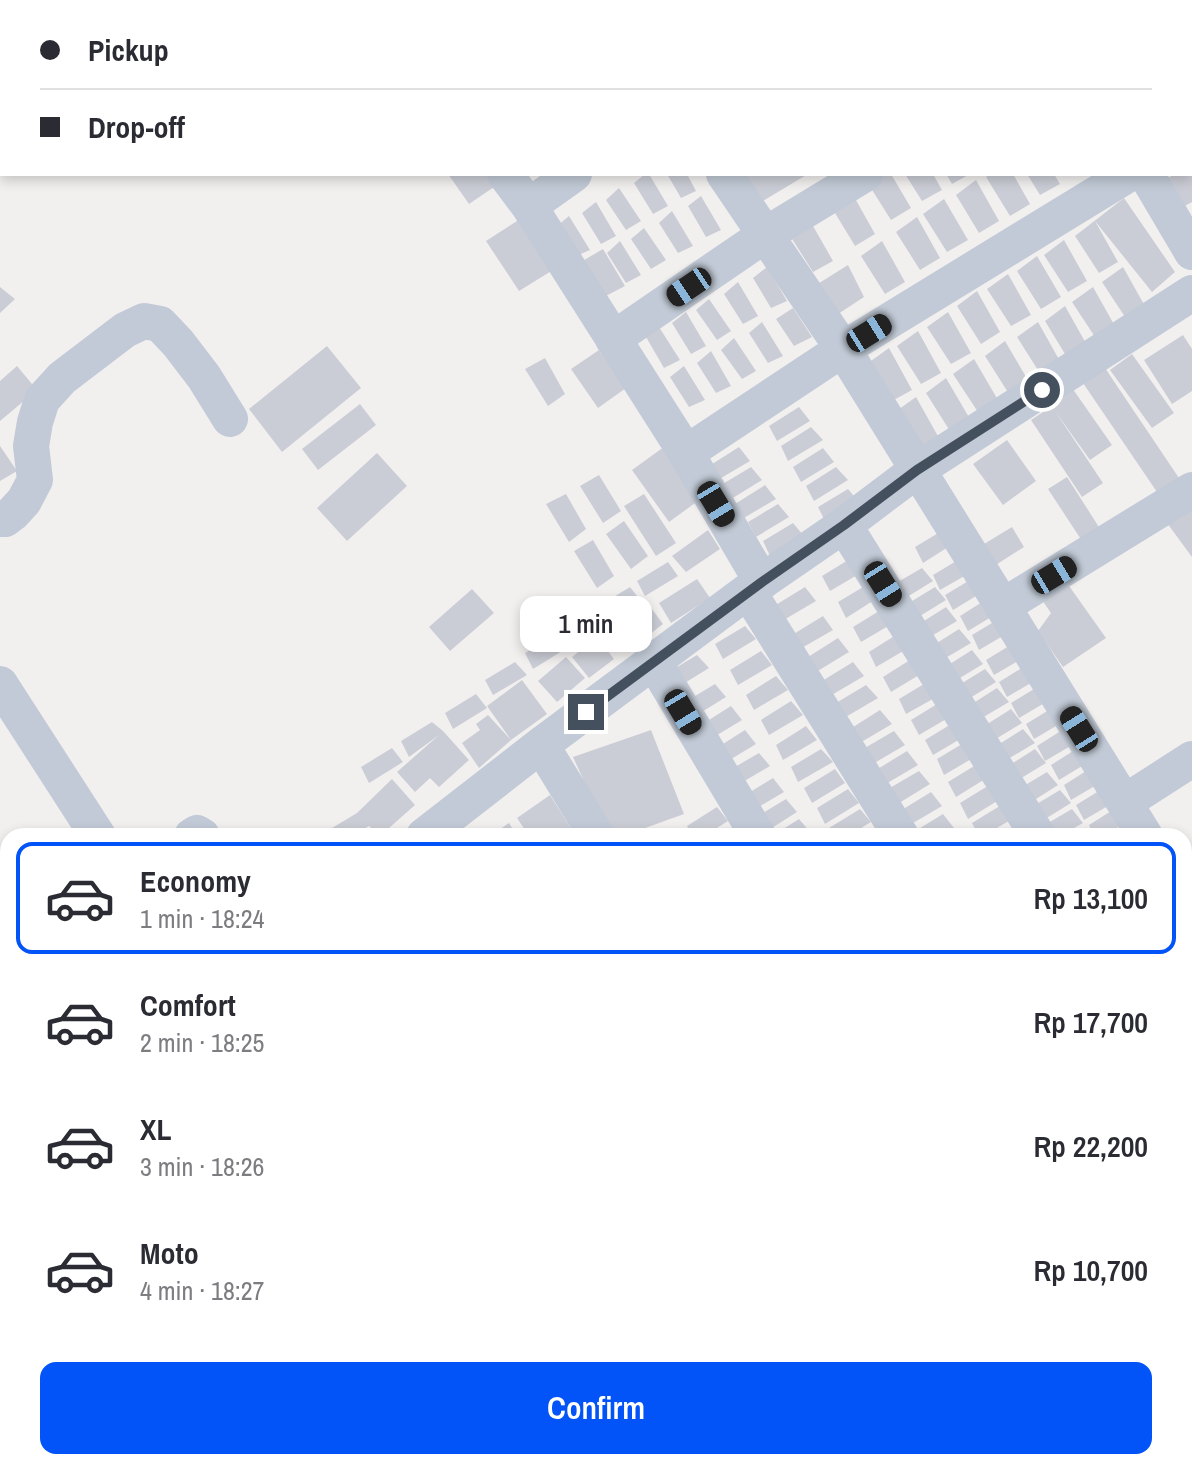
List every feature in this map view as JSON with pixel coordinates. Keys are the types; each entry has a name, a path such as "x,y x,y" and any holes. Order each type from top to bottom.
{"street":[{"path":"506,176 529,206 686,453 755,586 896,828"},
{"path":"529,206 571,176"},
{"path":"725,176 843,349 1140,828"},
{"path":"608,331 762,229 834,176"},
{"path":"762,229 861,176"},
{"path":"686,453 843,349 1126,176"},
{"path":"1147,176 1192,252"},
{"path":"443,828 541,745 917,470 1192,293"},
{"path":"0,519 5,519 19,507 35,480 31,446 42,400 62,378 125,330 144,321 160,324 178,343 230,419"},
{"path":"1003,606 1192,490"},
{"path":"844,525 1033,828"},
{"path":"654,662 753,828"},
{"path":"0,684 93,828"},
{"path":"541,745 592,828"},
{"path":"1125,802 1192,759"}],"building":[{"path":"449,176 491,176 497,185 469,204"},
{"path":"643,176 650,176 668,206 653,214 634,183"},
{"path":"668,176 688,176 696,191 681,198"},
{"path":"745,176 805,176 761,202"},
{"path":"875,176 892,176 911,208 891,220 867,182"},
{"path":"906,176 934,176 942,190 922,201"},
{"path":"947,176 966,176 952,184"},
{"path":"1014,176 1030,204 1010,216 986,177"},
{"path":"1028,176 1055,176 1060,184 1040,195"},
{"path":"1172,176 1192,176 1192,202 1179,209 1163,181"},
{"path":"976,180 999,221 979,233 956,195"},
{"path":"619,188 641,221 626,230 606,200"},
{"path":"852,193 875,234 855,246 832,208"},
{"path":"701,196 721,230 706,237 688,206"},
{"path":"1124,198 1175,272 1152,292 1095,221 1118,262 1099,273 1075,236"},
{"path":"944,199 968,240 947,252 923,214"},
{"path":"596,202 616,236 601,244 582,213"},
{"path":"672,211 693,246 678,253 659,223"},
{"path":"528,214 561,265 519,291 486,241"},
{"path":"569,216 590,250 574,257 556,227"},
{"path":"917,217 940,258 920,270 896,232"},
{"path":"809,219 833,261 813,272 789,234"},
{"path":"644,228 666,260 651,269 631,239"},
{"path":"1064,240 1087,281 1068,292 1044,255"},
{"path":"620,241 641,275 626,283 607,253"},
{"path":"882,241 905,282 885,294 861,256"},
{"path":"603,249 625,286 600,299 579,263"},
{"path":"1037,256 1061,297 1041,309 1017,271"},
{"path":"848,265 864,297 835,316 816,285"},
{"path":"767,267 787,301 771,308 753,278"},
{"path":"1123,267 1146,308 1127,320 1102,282"},
{"path":"1008,274 1031,315 1011,326 987,289"},
{"path":"738,282 758,316 743,324 724,294"},
{"path":"0,287 15,299 0,313"},
{"path":"1093,287 1116,328 1097,340 1072,302"},
{"path":"977,291 1000,332 981,344 957,306"},
{"path":"709,299 731,331 717,340 696,310"},
{"path":"1065,306 1088,347 1068,359 1045,321"},
{"path":"793,308 812,337 794,346 776,319"},
{"path":"686,312 706,346 691,354 672,323"},
{"path":"948,312 971,353 951,364 927,327"},
{"path":"762,322 783,356 768,363 749,333"},
{"path":"1038,322 1061,363 1041,375 1017,337"},
{"path":"659,327 680,360 664,368 646,337"},
{"path":"918,331 941,373 921,384 897,346"},
{"path":"1183,335 1192,349 1192,391 1172,404 1144,360"},
{"path":"734,338 756,371 742,379 721,350"},
{"path":"1005,341 1029,382 1009,394 985,356"},
{"path":"327,346 361,388 282,452 249,409"},
{"path":"889,348 912,390 892,401 868,363"},
{"path":"599,350 626,388 598,408 571,369"},
{"path":"711,351 731,386 716,393 697,363"},
{"path":"1132,354 1174,413 1152,428 1110,370"},
{"path":"545,358 565,394 548,406 525,369"},
{"path":"974,359 998,400 978,412 953,374"},
{"path":"17,366 37,390 0,421 0,381"},
{"path":"684,366 705,400 689,407 670,377"},
{"path":"1105,368 1181,481 1159,495 1083,383"},
{"path":"946,378 970,419 950,431 926,393"},
{"path":"1070,385 1112,445 1090,460 1055,411 1103,483 1082,497 1031,420 1052,406 1048,400"},
{"path":"916,397 939,438 919,450 895,412"},
{"path":"360,404 376,425 318,470 302,449"},
{"path":"799,407 810,421 777,441 769,426"},
{"path":"811,427 823,440 788,461 781,446"},
{"path":"1007,440 1036,481 1003,505 973,464"},
{"path":"668,444 706,495 669,522 632,470"},
{"path":"0,446 17,471 0,481"},
{"path":"739,447 750,461 716,481 709,466"},
{"path":"823,448 834,462 801,482 793,467"},
{"path":"377,453 407,486 347,541 317,508"},
{"path":"751,467 762,480 728,501 721,485"},
{"path":"836,467 848,480 814,501 806,486"},
{"path":"599,475 621,511 603,523 580,486"},
{"path":"1067,477 1104,535 1086,547 1048,489"},
{"path":"765,485 776,499 742,519 735,504"},
{"path":"848,489 859,502 826,523 818,507"},
{"path":"566,494 586,529 569,542 546,504"},
{"path":"644,494 676,543 656,556 624,506"},
{"path":"778,504 789,517 756,537 748,522"},
{"path":"1192,505 1192,557 1167,523"},
{"path":"624,521 648,556 631,569 606,534"},
{"path":"793,523 804,536 770,556 763,541"},
{"path":"1012,527 1024,547 991,568 979,547"},
{"path":"945,529 956,542 923,563 915,547"},
{"path":"708,530 720,549 686,572 672,556"},
{"path":"593,540 614,576 597,588 574,551"},
{"path":"853,557 864,571 830,591 822,576"},
{"path":"963,557 975,570 940,590 933,575"},
{"path":"668,562 678,576 645,596 637,581"},
{"path":"922,568 933,581 899,602 891,586"},
{"path":"975,577 986,590 953,610 945,595"},
{"path":"697,579 710,598 671,623 659,603"},
{"path":"1067,583 1106,638 1063,667 1038,631 1051,613 1042,600"},
{"path":"868,584 879,597 846,618 838,602"},
{"path":"630,587 641,601 607,621 599,606"},
{"path":"805,587 816,601 782,621 774,606"},
{"path":"935,587 946,600 912,621 904,606"},
{"path":"472,589 494,613 450,651 429,627"},
{"path":"990,597 1001,611 968,631 960,616"},
{"path":"646,601 663,624 628,651 610,628"},
{"path":"946,607 957,621 923,641 916,626"},
{"path":"884,608 895,622 861,642 853,627"},
{"path":"593,611 604,625 570,645 562,630"},
{"path":"823,616 833,630 800,649 792,635"},
{"path":"1002,617 1013,630 979,650 972,635"},
{"path":"745,626 756,639 723,659 715,644"},
{"path":"959,629 971,643 937,663 929,648"},
{"path":"899,633 910,647 876,667 869,652"},
{"path":"555,635 567,648 533,669 525,653"},
{"path":"597,637 614,659 589,678 572,657"},
{"path":"838,638 849,652 816,672 808,657"},
{"path":"1017,641 1028,655 994,675 986,660"},
{"path":"972,650 983,664 950,684 942,669"},
{"path":"761,651 772,665 738,685 730,670"},
{"path":"697,655 709,668 675,689 667,673"},
{"path":"566,657 585,678 557,702 538,681"},
{"path":"913,658 924,672 891,692 883,677"},
{"path":"515,662 527,675 493,695 485,680"},
{"path":"853,662 864,676 830,696 822,681"},
{"path":"1030,663 1041,677 1007,697 999,682"},
{"path":"985,669 996,682 962,703 954,688"},
{"path":"776,676 788,690 754,710 746,695"},
{"path":"522,680 547,714 511,740 487,706"},
{"path":"929,681 940,695 906,714 899,699"},
{"path":"715,684 726,697 692,718 685,702"},
{"path":"1042,684 1053,698 1019,718 1011,703"},
{"path":"866,685 878,698 844,718 836,703"},
{"path":"997,688 1009,702 975,722 967,707"},
{"path":"476,694 487,708 453,729 445,713"},
{"path":"791,701 803,715 769,735 761,720"},
{"path":"942,701 953,715 919,735 911,720"},
{"path":"1057,705 1068,719 1034,739 1026,724"},
{"path":"731,706 742,720 709,740 701,725"},
{"path":"1011,709 1022,723 989,743 981,728"},
{"path":"880,710 892,724 858,744 850,729"},
{"path":"488,715 511,740 479,768 462,743 480,730 476,724"},
{"path":"956,721 967,735 933,755 925,740"},
{"path":"432,722 469,760 439,787 430,778 415,792 397,772 439,735 409,757 401,741"},
{"path":"806,726 817,740 783,760 776,745"},
{"path":"1067,727 1079,741 1045,761 1037,746"},
{"path":"1023,729 1035,743 1001,763 993,748"},
{"path":"651,730 684,814 645,828 605,828 573,757"},
{"path":"745,730 756,744 723,764 715,749"},
{"path":"894,731 905,745 871,765 863,749"},
{"path":"967,741 978,755 944,775 937,759"},
{"path":"1081,746 1092,760 1059,780 1051,765"},
{"path":"392,748 403,762 369,783 361,767"},
{"path":"821,749 833,762 798,782 791,767"},
{"path":"1035,749 1046,763 1013,783 1005,768"},
{"path":"907,751 918,765 884,785 876,770"},
{"path":"759,753 770,766 736,786 728,771"},
{"path":"979,763 990,776 956,797 948,782"},
{"path":"1094,766 1105,780 1071,800 1064,785"},
{"path":"835,769 845,783 812,803 804,788"},
{"path":"919,771 930,784 896,805 888,789"},
{"path":"1047,772 1058,785 1025,806 1017,790"},
{"path":"773,778 784,792 750,812 742,797"},
{"path":"392,779 415,805 389,828 332,828 357,813"},
{"path":"991,784 1002,798 968,819 960,803"},
{"path":"1107,786 1118,800 1084,820 1076,805"},
{"path":"848,789 859,803 825,824 817,808"},
{"path":"1060,790 1071,803 1037,824 1030,808"},
{"path":"931,792 942,806 908,826 900,811"},
{"path":"550,795 571,828 524,828 517,818"},
{"path":"786,799 797,812 772,828 762,828 756,817"},
{"path":"1003,804 1014,818 997,828 975,828 972,823"},
{"path":"1119,806 1130,820 1116,828 1090,828 1089,825"},
{"path":"717,807 728,821 717,828 687,826"},
{"path":"860,809 871,822 861,828 829,828"},
{"path":"1072,809 1083,823 1074,828 1041,827"},
{"path":"943,814 954,828 920,828"},
{"path":"799,819 807,828 785,828"}],"route":[{"path":"586,712 917,470 1042,390"}]}
